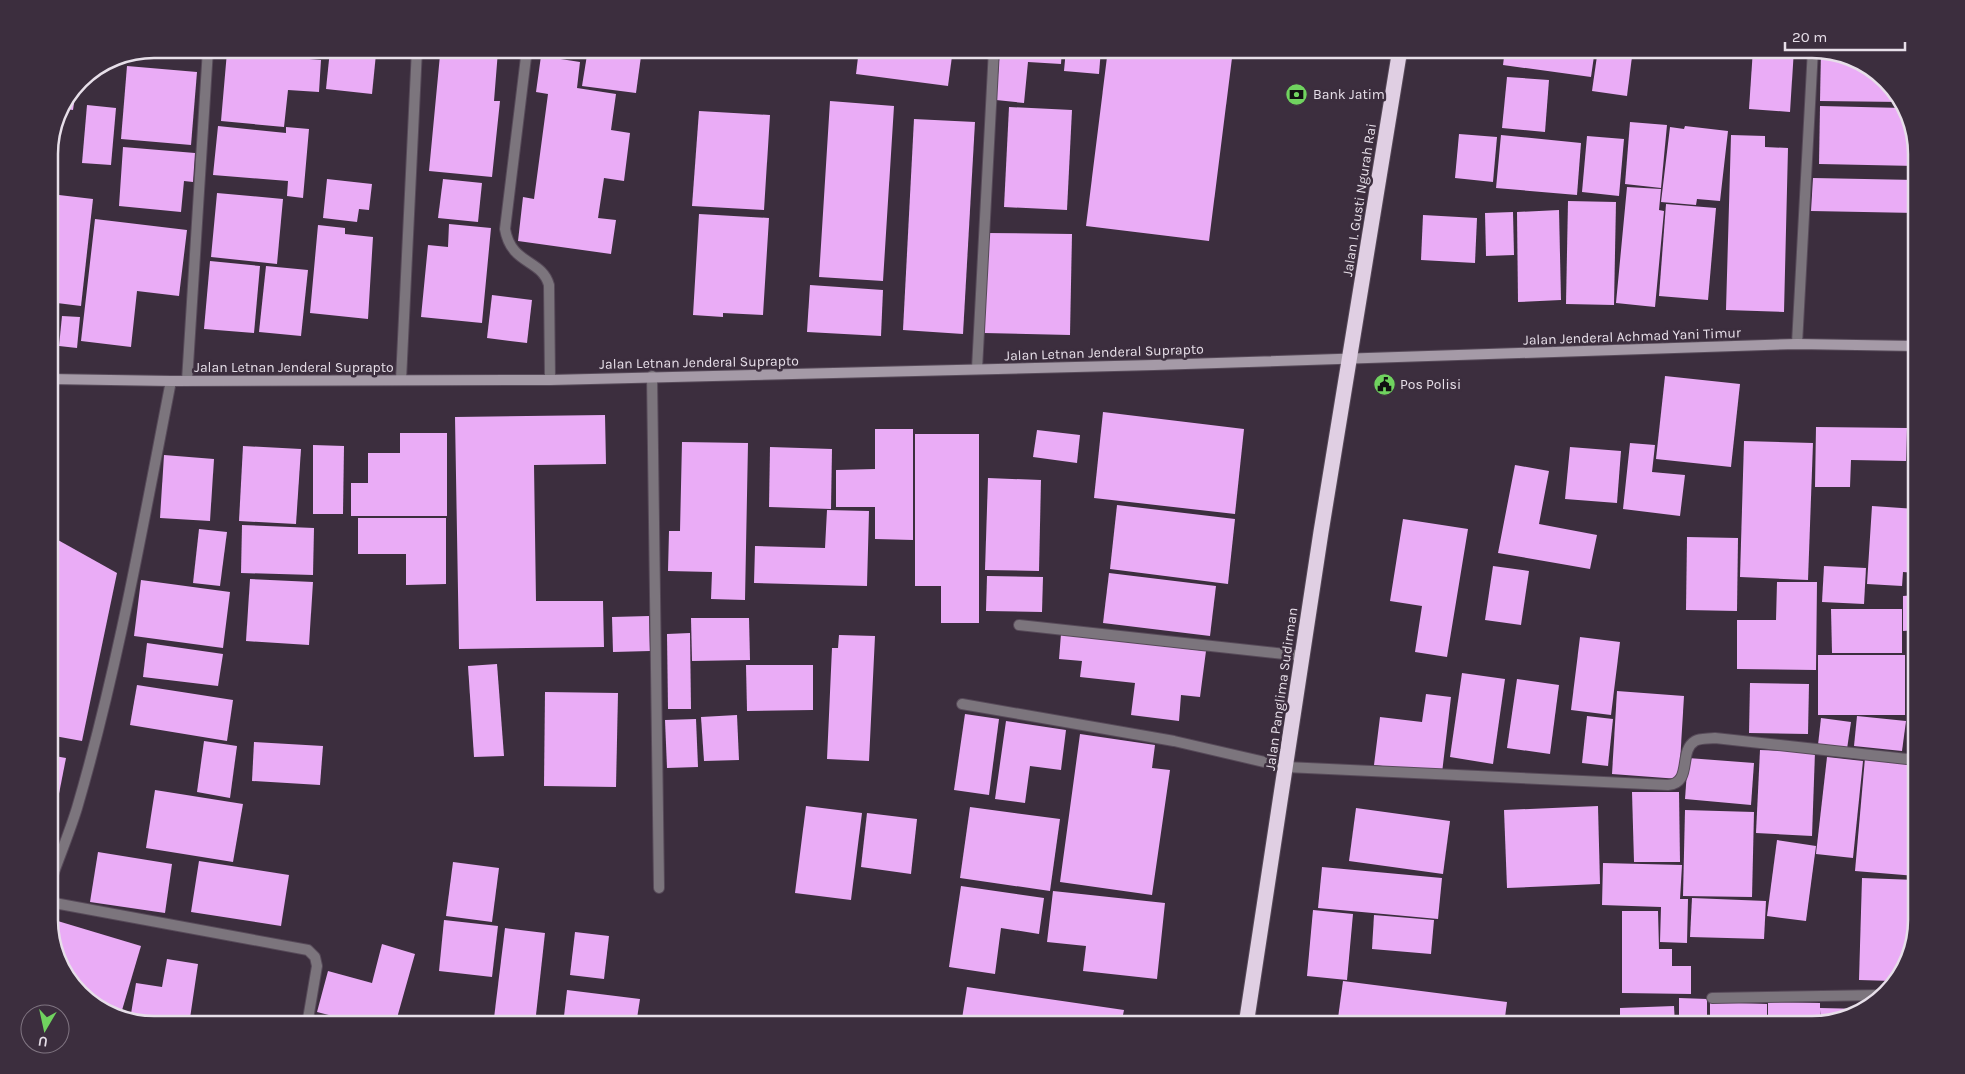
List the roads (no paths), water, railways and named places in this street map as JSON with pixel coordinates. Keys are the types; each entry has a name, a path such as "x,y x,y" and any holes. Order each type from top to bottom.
{"highway":[{"name":"Jalan I. Gusti Ngurah Rai","path":"1350,357 1399,58"},
{"name":"Jalan Panglima Sudirman","path":"1247,1016 1350,357"}],"main road":[{"name":"Jalan Jenderal Achmad Yani Timur","path":"1350,357 1797,344 1907,346"},
{"name":"Jalan Letnan Jenderal Suprapto","path":"58,379 171,381 550,380 1350,357"}],"street":[{"path":"187,381 207,58"},
{"path":"401,380 417,58"},
{"path":"526,58 506,229 507,240 513,250 547,277 549,285 550,380"},
{"path":"976,369 993,58"},
{"path":"1797,344 1813,58"},
{"path":"652,376 659,888"},
{"path":"58,862 77,810 119,640 171,381"},
{"path":"1019,626 1303,656"},
{"path":"962,704 1174,740 1286,767 1674,785 1682,778 1689,747 1695,741 1714,738 1908,759"},
{"path":"58,904 308,950 315,957 316,966 309,1016"},
{"path":"1712,998 1872,995"}],"place":[{"name":"Bank Jatim","path":"1297,94"},
{"name":"Pos Polisi","path":"1384,384"}]}
